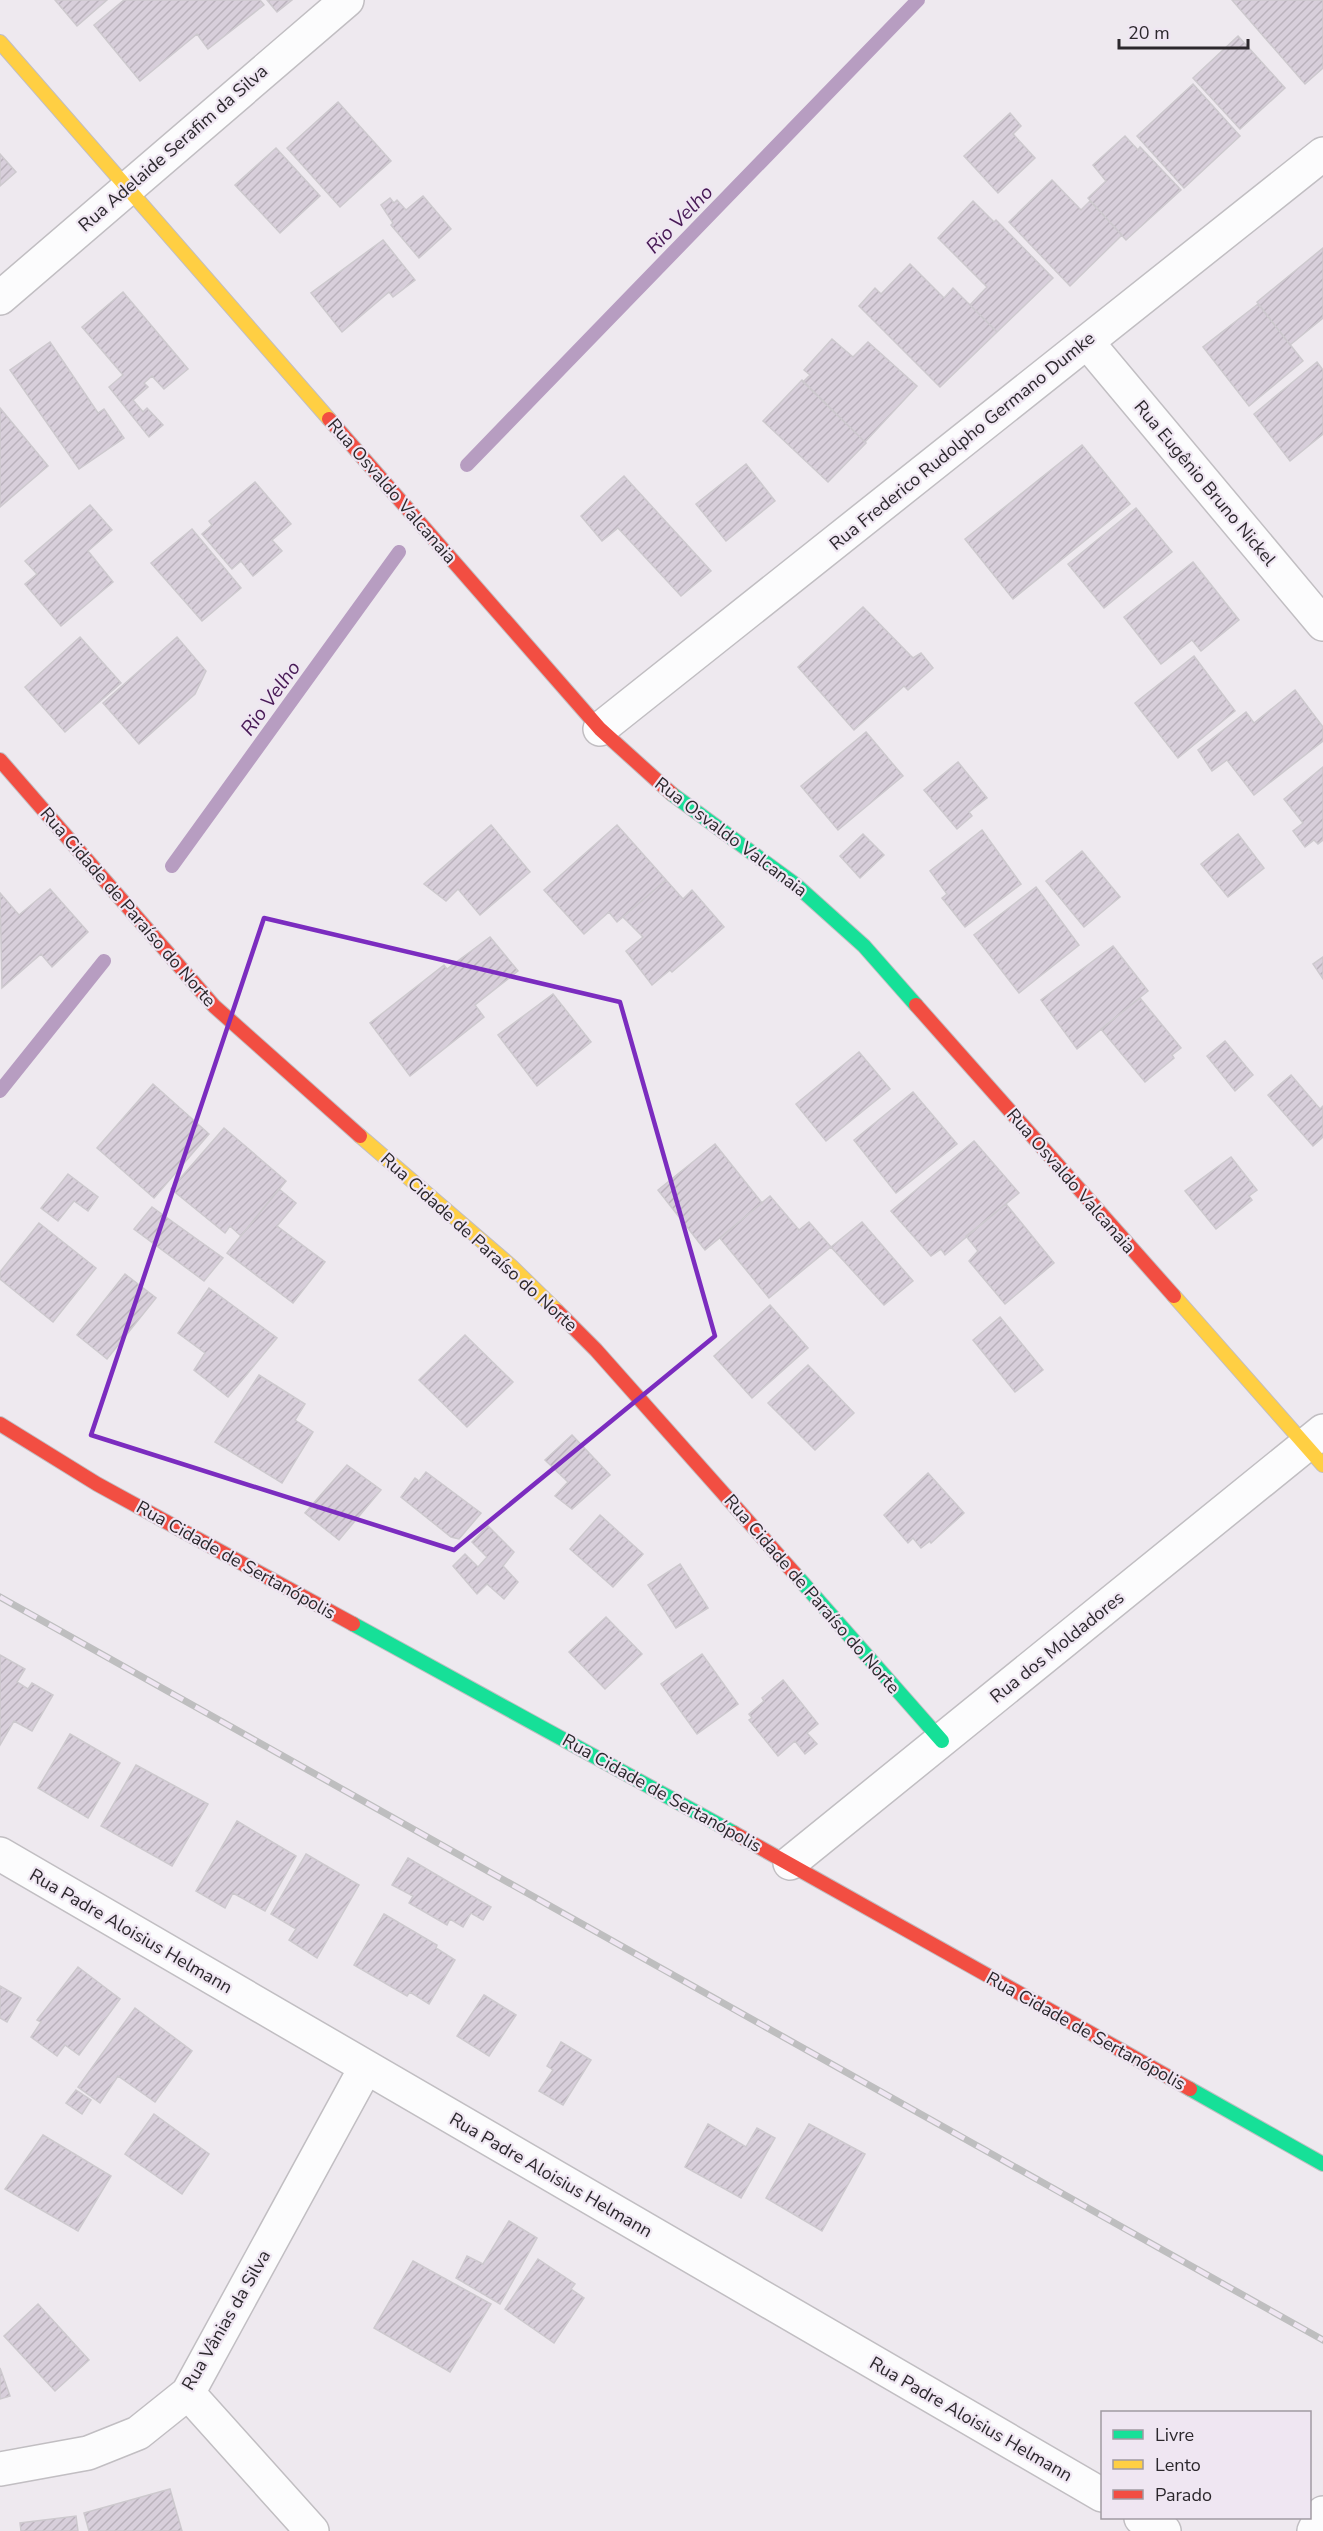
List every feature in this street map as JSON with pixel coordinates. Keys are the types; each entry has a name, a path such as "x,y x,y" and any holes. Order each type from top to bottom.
{"street":[{"name":"Rua Adelaide Serafim da Silva","path":"0,298 347,0"},
{"name":"Rua Osvaldo Valcanaia","path":"0,42 600,729 662,787 796,885 864,946 1317,1447"},
{"name":"Rua Frederico Rudolpho Germano Dumke","path":"600,729 1323,154"},
{"name":"Rua Eugênio Bruno Nickel","path":"1087,342 1323,624"},
{"name":"Rua Cidade de Paraíso do Norte","path":"0,760 214,1006 271,1059 511,1266 596,1350 942,1741"},
{"name":"Rua Cidade de Sertanópolis","path":"0,1424 97,1484 790,1863 1323,2164"},
{"name":"Rua dos Moldadores","path":"790,1863 1317,1447"},
{"name":"Rua Padre Aloisius Helmann","path":"0,1854 1101,2494"},
{"name":"Rua Vânias da Silva","path":"0,2469 88,2453 138,2433 188,2393 366,2067"},
{"path":"188,2393 312,2531"},
{"path":"1314,2531 1323,2513"},
{"path":"1144,2519 1164,2531"}],"highlighted area":[{"path":"264,918 620,1002 715,1336 454,1550 91,1435"}],"building":[{"path":"55,0 107,0 77,26"},
{"path":"124,0 260,0 264,5 208,49 197,34 140,81 94,25"},
{"path":"267,0 292,0 277,12"},
{"path":"1232,0 1323,0 1323,68 1305,84"},
{"path":"1238,36 1285,88 1240,129 1193,78"},
{"path":"1193,84 1240,136 1184,188 1137,136"},
{"path":"338,102 391,161 340,207 287,148"},
{"path":"1010,113 1021,126 1013,134 1035,158 998,193 964,156"},
{"path":"1125,136 1138,150 1140,147 1181,190 1126,240 1088,198 1106,181 1093,165"},
{"path":"276,148 320,196 280,233 235,185"},
{"path":"0,154 16,172 0,186"},
{"path":"1052,180 1081,210 1090,201 1122,235 1070,286 1009,222"},
{"path":"423,196 451,229 419,258 391,225 393,223 381,205 390,198 394,203 397,200 406,210"},
{"path":"973,201 994,222 996,220 1053,278 997,332 970,305 987,287 938,238"},
{"path":"383,240 415,280 393,297 389,292 342,332 311,293"},
{"path":"1323,248 1323,318 1290,345 1257,302"},
{"path":"910,264 944,298 953,288 997,332 940,387 859,306 875,288 881,294"},
{"path":"123,292 188,369 164,389 152,376 144,383 148,387 133,400 143,412 147,408 163,425 149,437 109,387 123,375 82,327"},
{"path":"1258,304 1303,361 1249,406 1203,347"},
{"path":"832,339 853,357 868,342 917,386 865,442 803,382 810,375 804,370"},
{"path":"50,342 98,413 104,409 124,438 79,469 10,370"},
{"path":"1317,362 1323,370 1323,434 1290,461 1254,414"},
{"path":"802,380 866,443 828,482 763,421"},
{"path":"0,408 48,466 0,507"},
{"path":"1082,445 1130,504 1013,599 965,539"},
{"path":"746,464 775,501 726,541 696,504"},
{"path":"624,476 711,571 681,596 618,528 602,541 581,516"},
{"path":"255,482 291,524 272,540 282,551 253,576 241,561 232,569 202,534 212,525 209,521"},
{"path":"90,505 112,530 88,551 113,582 61,626 25,584 37,574 25,561"},
{"path":"1136,508 1172,552 1104,608 1068,564"},
{"path":"192,529 241,588 202,621 151,563"},
{"path":"1193,562 1239,620 1201,651 1192,640 1161,664 1124,617"},
{"path":"863,607 913,658 921,653 933,668 908,690 904,686 854,730 798,667"},
{"path":"80,637 121,683 65,732 25,687"},
{"path":"177,637 206,671 195,694 139,744 103,703"},
{"path":"1194,656 1235,711 1178,758 1135,703"},
{"path":"1295,690 1323,727 1323,741 1254,795 1227,760 1212,771 1198,750 1246,712 1254,723"},
{"path":"866,732 903,776 838,830 801,786"},
{"path":"958,762 987,798 969,812 972,816 957,829 924,790"},
{"path":"1323,767 1323,840 1318,844 1314,840 1305,847 1293,831 1303,823 1284,799"},
{"path":"491,825 530,872 480,915 458,889 446,901 424,884"},
{"path":"617,825 666,880 617,922 609,912 584,934 544,890"},
{"path":"982,830 1021,884 965,927 942,898 947,894 930,871"},
{"path":"863,834 884,855 860,878 840,856"},
{"path":"1238,834 1264,868 1228,897 1201,864"},
{"path":"1082,851 1120,897 1084,927 1046,881"},
{"path":"666,880 683,899 692,890 724,927 672,972 670,970 652,985 626,951 643,937 623,917"},
{"path":"1036,887 1079,945 1019,993 974,935"},
{"path":"50,889 88,932 52,967 41,954 2,988 0,893 19,915"},
{"path":"490,937 518,971 475,1005 484,1017 410,1076 370,1023 444,965 447,969"},
{"path":"1113,946 1148,991 1077,1049 1041,1000"},
{"path":"1323,957 1323,979 1313,964"},
{"path":"553,994 591,1042 537,1086 498,1035"},
{"path":"1140,998 1181,1048 1172,1055 1174,1058 1145,1082 1101,1029"},
{"path":"1225,1041 1253,1075 1235,1091 1207,1056"},
{"path":"859,1052 890,1089 826,1141 796,1104"},
{"path":"1291,1075 1320,1109 1323,1106 1323,1137 1313,1146 1268,1095"},
{"path":"153,1084 209,1134 154,1198 97,1148"},
{"path":"913,1092 957,1144 896,1193 854,1140"},
{"path":"224,1128 286,1181 241,1236 230,1226 225,1233 171,1189"},
{"path":"974,1141 1019,1193 945,1255 941,1249 931,1256 891,1211"},
{"path":"715,1144 762,1203 705,1250 658,1190"},
{"path":"1231,1157 1257,1190 1249,1196 1252,1200 1216,1229 1185,1191"},
{"path":"68,1174 98,1197 88,1211 74,1201 58,1221 41,1208"},
{"path":"279,1189 296,1203 277,1226 325,1262 293,1303 227,1253"},
{"path":"770,1196 799,1230 809,1222 831,1247 769,1298 720,1238"},
{"path":"1006,1204 1054,1263 1005,1304 969,1261 978,1251 966,1236"},
{"path":"152,1207 223,1258 204,1281 134,1229"},
{"path":"862,1222 913,1281 884,1305 831,1247"},
{"path":"39,1223 96,1268 53,1322 0,1279 0,1272"},
{"path":"125,1274 156,1298 107,1359 77,1335"},
{"path":"209,1288 277,1338 228,1397 194,1370 205,1353 178,1333"},
{"path":"770,1305 808,1348 752,1398 714,1356"},
{"path":"1000,1317 1043,1370 1015,1392 973,1340"},
{"path":"465,1335 513,1382 467,1427 419,1380"},
{"path":"808,1365 854,1413 815,1450 768,1403"},
{"path":"259,1375 305,1404 295,1420 313,1432 282,1483 215,1442"},
{"path":"572,1435 610,1475 572,1509 555,1496 568,1482 545,1460"},
{"path":"347,1465 381,1490 339,1540 305,1513"},
{"path":"426,1472 481,1513 459,1539 451,1537 401,1497 415,1478 419,1481"},
{"path":"928,1473 964,1513 931,1543 930,1541 921,1548 913,1538 908,1543 884,1515"},
{"path":"600,1515 643,1554 613,1587 570,1549"},
{"path":"488,1526 514,1552 503,1566 518,1582 504,1599 487,1584 477,1594 453,1566 465,1554 478,1567 487,1557 472,1542"},
{"path":"680,1564 708,1608 676,1628 648,1585"},
{"path":"606,1617 642,1654 605,1689 569,1652"},
{"path":"702,1654 738,1704 697,1734 661,1684"},
{"path":"0,1655 25,1669 17,1682 28,1689 32,1683 53,1695 32,1731 14,1721 0,1745"},
{"path":"783,1680 818,1724 807,1733 817,1744 805,1754 795,1741 778,1756 749,1720 752,1718 749,1714 764,1701 762,1698"},
{"path":"70,1734 120,1763 88,1818 38,1788"},
{"path":"136,1765 208,1804 172,1866 101,1826"},
{"path":"237,1821 296,1856 265,1911 233,1893 225,1908 196,1891"},
{"path":"306,1854 359,1885 317,1958 289,1940 296,1929 271,1914"},
{"path":"408,1858 491,1907 483,1920 471,1913 463,1927 450,1919 447,1925 409,1903 413,1896 392,1885"},
{"path":"384,1914 437,1945 436,1948 455,1960 429,2004 410,1992 407,1996 354,1965"},
{"path":"78,1967 120,1999 79,2055 65,2045 57,2056 31,2037 41,2022 37,2020"},
{"path":"0,1986 21,1998 7,2022 0,2018"},
{"path":"484,1995 516,2015 489,2056 457,2036"},
{"path":"135,2008 192,2051 155,2102 118,2076 100,2103 78,2087"},
{"path":"561,2042 591,2060 563,2105 539,2091 553,2070 547,2066"},
{"path":"76,2090 91,2100 82,2114 66,2103"},
{"path":"154,2114 209,2154 182,2194 125,2154"},
{"path":"708,2124 746,2147 757,2128 775,2138 741,2198 685,2167"},
{"path":"809,2124 865,2154 822,2231 766,2198"},
{"path":"43,2135 111,2176 78,2231 5,2189"},
{"path":"509,2221 537,2238 500,2304 456,2278 467,2256 483,2264"},
{"path":"538,2259 575,2284 571,2289 584,2298 554,2343 505,2309"},
{"path":"413,2261 491,2304 450,2372 374,2328"},
{"path":"38,2304 89,2360 55,2391 4,2336"},
{"path":"0,2368 10,2396 0,2399"},
{"path":"170,2489 182,2531 89,2531 84,2513"},
{"path":"76,2516 78,2531 21,2531 20,2523"}],"waterway":[{"name":"Rio Velho","path":"467,465 918,0"},
{"name":"Rio Velho","path":"172,866 399,552"},
{"name":"Rio Velho","path":"0,1091 104,961"}],"railway":[{"path":"0,1597 1323,2340"}],"traffic: fast":[{"path":"672,794 796,885 864,946 916,1005"},
{"path":"795,1574 942,1741"},
{"path":"353,1624 734,1833"},
{"path":"1190,2089 1323,2164"}],"traffic: slow":[{"path":"0,42 329,419"},
{"path":"360,1136 511,1266 557,1311"},
{"path":"1174,1296 1323,1465"}],"traffic: jam":[{"path":"329,419 600,729 672,794"},
{"path":"0,760 214,1006 360,1136"},
{"path":"916,1005 1174,1296"},
{"path":"557,1311 596,1350 795,1574"},
{"path":"0,1424 97,1484 353,1624"},
{"path":"734,1833 1190,2089"}]}
